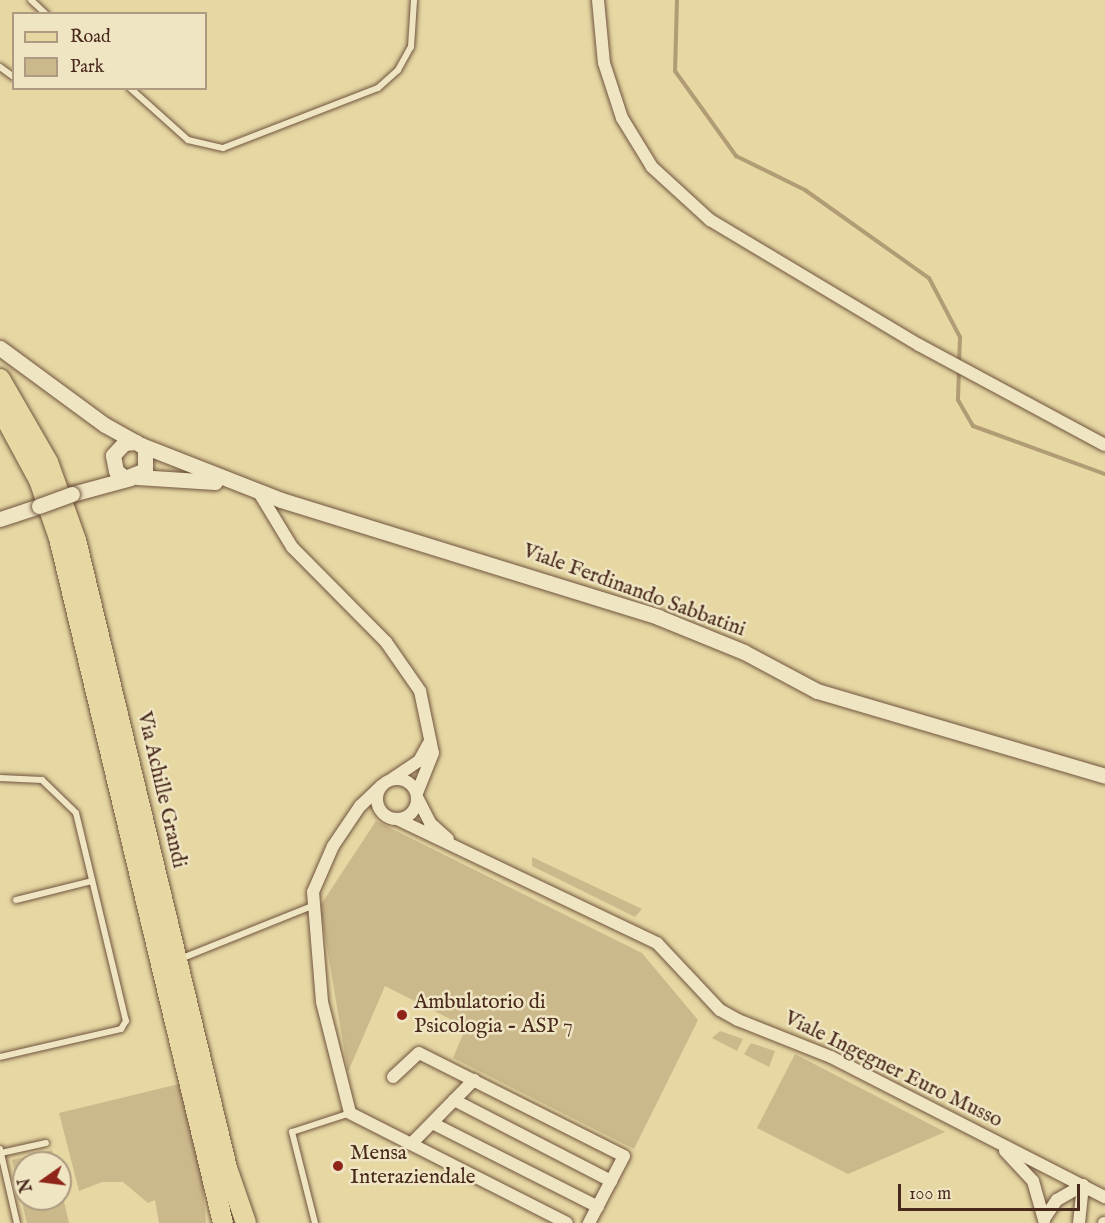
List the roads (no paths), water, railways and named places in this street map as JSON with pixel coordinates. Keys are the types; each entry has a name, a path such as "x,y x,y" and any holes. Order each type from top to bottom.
{"main road":[{"name":"Via Achille Grandi","path":"3,383 39,443 71,522 227,1168 246,1223"},
{"name":"Via Achille Grandi","path":"0,408 39,480 59,538 223,1223"}],"street":[{"path":"598,0 604,63 622,118 652,167 710,220 919,345 1024,404 1105,445"},
{"path":"0,348 105,425 138,444 253,489 292,547 392,650 420,691 430,741 431,762 409,816 397,819"},
{"path":"3,383 4,369 21,362"},
{"path":"105,425 116,471 134,478 253,489"},
{"path":"72,494 105,473 112,458 124,443 138,444"},
{"path":"0,519 72,494 134,478 148,465 138,444"},
{"name":"Viale Ferdinando Sabbatini","path":"253,489 658,617 744,652 817,691 1103,775"},
{"path":"430,741 419,761 387,783 349,823 317,874 314,905 322,1002 350,1113 567,1223"},
{"path":"383,813 377,797 387,783 404,780 418,796 430,823 456,845"},
{"path":"349,823 383,813 456,845"},
{"name":"Viale Ingegner Euro Musso","path":"456,845 657,943 720,1010 831,1057 1105,1197"},
{"path":"393,1077 419,1053 624,1156 589,1223"},
{"path":"411,1144 474,1080"},
{"path":"454,1100 611,1181"},
{"path":"432,1123 598,1207"},
{"path":"990,1139 1033,1181 1044,1222"},
{"path":"1044,1222 1057,1200 1083,1185"},
{"path":"1079,1223 1083,1185"}],"lane":[{"path":"31,0 44,12"},
{"path":"132,90 188,140 223,148 378,88 398,70 411,47 414,0"},
{"path":"0,778 42,780 67,801 76,813 126,1024 0,1057"},
{"path":"16,900 92,881"},
{"path":"177,961 314,905"},
{"path":"315,1223 292,1132 350,1113"},
{"path":"17,1223 1,1151 46,1143"}],"waterway":[{"path":"677,0 675,71 736,156 805,190 929,278 960,337 959,363"},
{"path":"959,370 958,400 973,426 1105,474"}],"place":[{"name":"Ambulatorio di Psicologia - ASP 7","path":"402,1015"},
{"name":"Mensa Interaziendale","path":"338,1166"}]}
